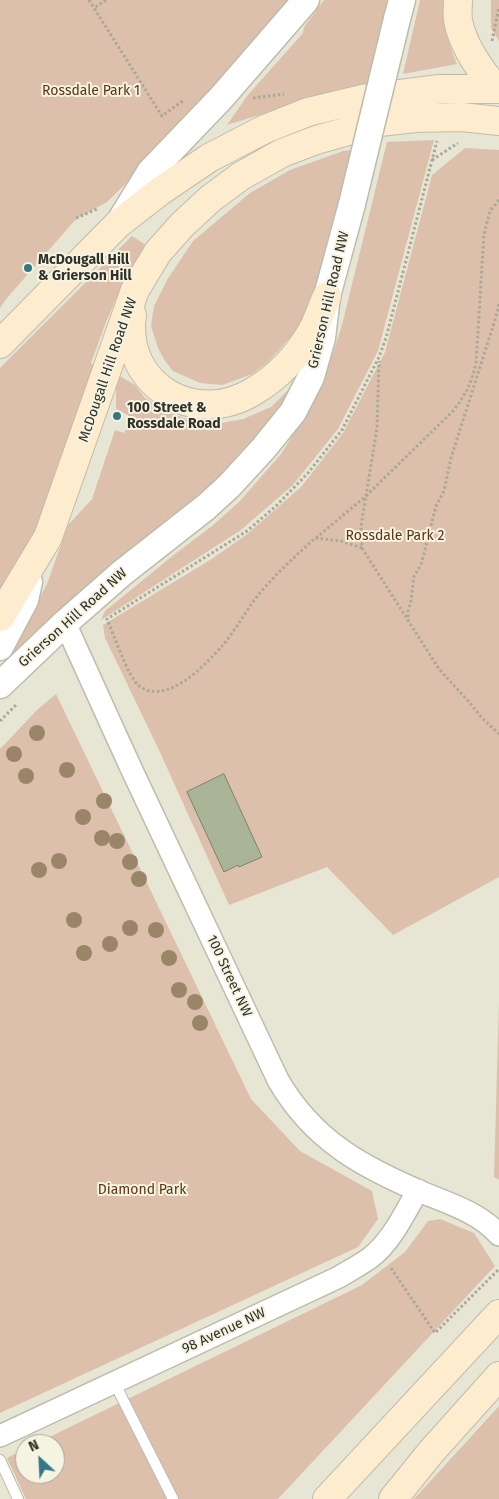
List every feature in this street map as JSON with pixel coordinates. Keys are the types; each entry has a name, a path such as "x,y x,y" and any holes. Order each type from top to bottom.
{"main road":[{"path":"458,0 458,20 467,46 477,64 498,89"},
{"path":"0,344 118,224 159,192 209,158 266,129 308,112 362,99 439,89 498,89"},
{"name":"McDougall Hill Road NW","path":"0,616 48,537 82,444 118,336 136,290 158,252 182,224 210,199 241,176 282,153 316,140 380,122 415,118 462,117 499,121"},
{"path":"136,290 130,327 133,352 140,365 147,377 167,394 184,401 202,404 214,404 239,399 253,392 279,372 312,330 327,296"},
{"path":"328,1499 499,1314"},
{"path":"393,1499 431,1452 499,1376"}],"street":[{"path":"118,224 150,172 221,98 306,0"},
{"name":"Grierson Hill Road NW","path":"0,685 65,623 122,573 206,507 229,486 263,449 293,412 311,377 322,338 327,296 352,204 399,10"},
{"path":"0,648 24,600 32,565"},
{"name":"100 Street NW","path":"65,623 289,1099 315,1129 347,1154 367,1166 461,1209 488,1225 499,1235"},
{"name":"98 Avenue NW","path":"0,1436 363,1263 387,1242 418,1190"}],"lane":[{"path":"114,1382 173,1499"},
{"path":"0,1460 18,1499"}],"path":[{"path":"89,0 162,116 184,100"},
{"path":"94,8 106,0"},
{"path":"499,8 491,42 499,40"},
{"path":"98,624 247,531 276,506 308,473 342,430 379,358 386,338 438,135"},
{"path":"432,161 462,140"},
{"path":"107,619 128,670 135,682 151,691 159,692 181,683 224,644 254,600 266,586 315,538 366,496 453,411 472,382 476,364 484,234 490,210 499,200"},
{"path":"408,623 408,611 414,576 421,565 436,506 444,491 451,458 499,303"},
{"path":"379,358 377,428 361,526 362,548 438,669 499,734"},
{"path":"315,538 341,541 362,548"},
{"path":"387,1264 435,1334 499,1269"}],"green space":[{"name":"Rossdale Park 1","path":"0,0 291,0 150,160 107,202 76,219 0,308"},
{"path":"324,0 390,0 368,87 317,97 227,125 247,96 303,33 304,27"},
{"path":"420,0 443,0 443,17 446,33 457,64 403,74"},
{"path":"491,0 499,0 499,41 491,28"},
{"path":"434,140 378,351 338,429 293,485 241,530 101,620 105,611 212,526 240,501 281,454 306,414 328,368 342,325 387,142"},
{"name":"Rossdale Park 2","path":"465,148 499,150 499,877 393,935 327,867 229,905 159,750 105,638 103,625 210,560 246,535 301,487 343,433 385,352 432,175"},
{"path":"352,150 321,276 308,311 296,331 267,363 252,374 222,385 200,383 173,371 158,348 151,326 154,306 167,280 193,241 250,193 290,170 343,151"},
{"path":"132,236 147,246 120,290 106,322 91,363 96,367 34,538 0,597 0,368"},
{"path":"118,375 135,385 145,398 165,411 195,422 221,423 243,419 271,407 302,376 236,471 0,668 15,645 47,584 68,525 92,499 115,430 124,433 128,426 128,415 116,409"},
{"name":"Diamond Park","path":"56,694 251,1099 300,1151 372,1191 378,1219 358,1247 0,1413 0,749 37,710"},
{"path":"499,1002 499,1180 494,1177"},
{"path":"440,1219 474,1233 495,1266 278,1499 26,1499 19,1484 65,1484 65,1434 56,1434 362,1285 405,1252 428,1221"},
{"path":"499,1406 499,1499 414,1499"},
{"path":"15,1454 15,1475 7,1458"}],"building":[{"path":"224,774 262,857 224,872 187,792"}],"place":[{"name":"McDougall Hill & Grierson Hill","path":"28,268"},
{"name":"100 Street & Rossdale Road","path":"117,416"}]}
